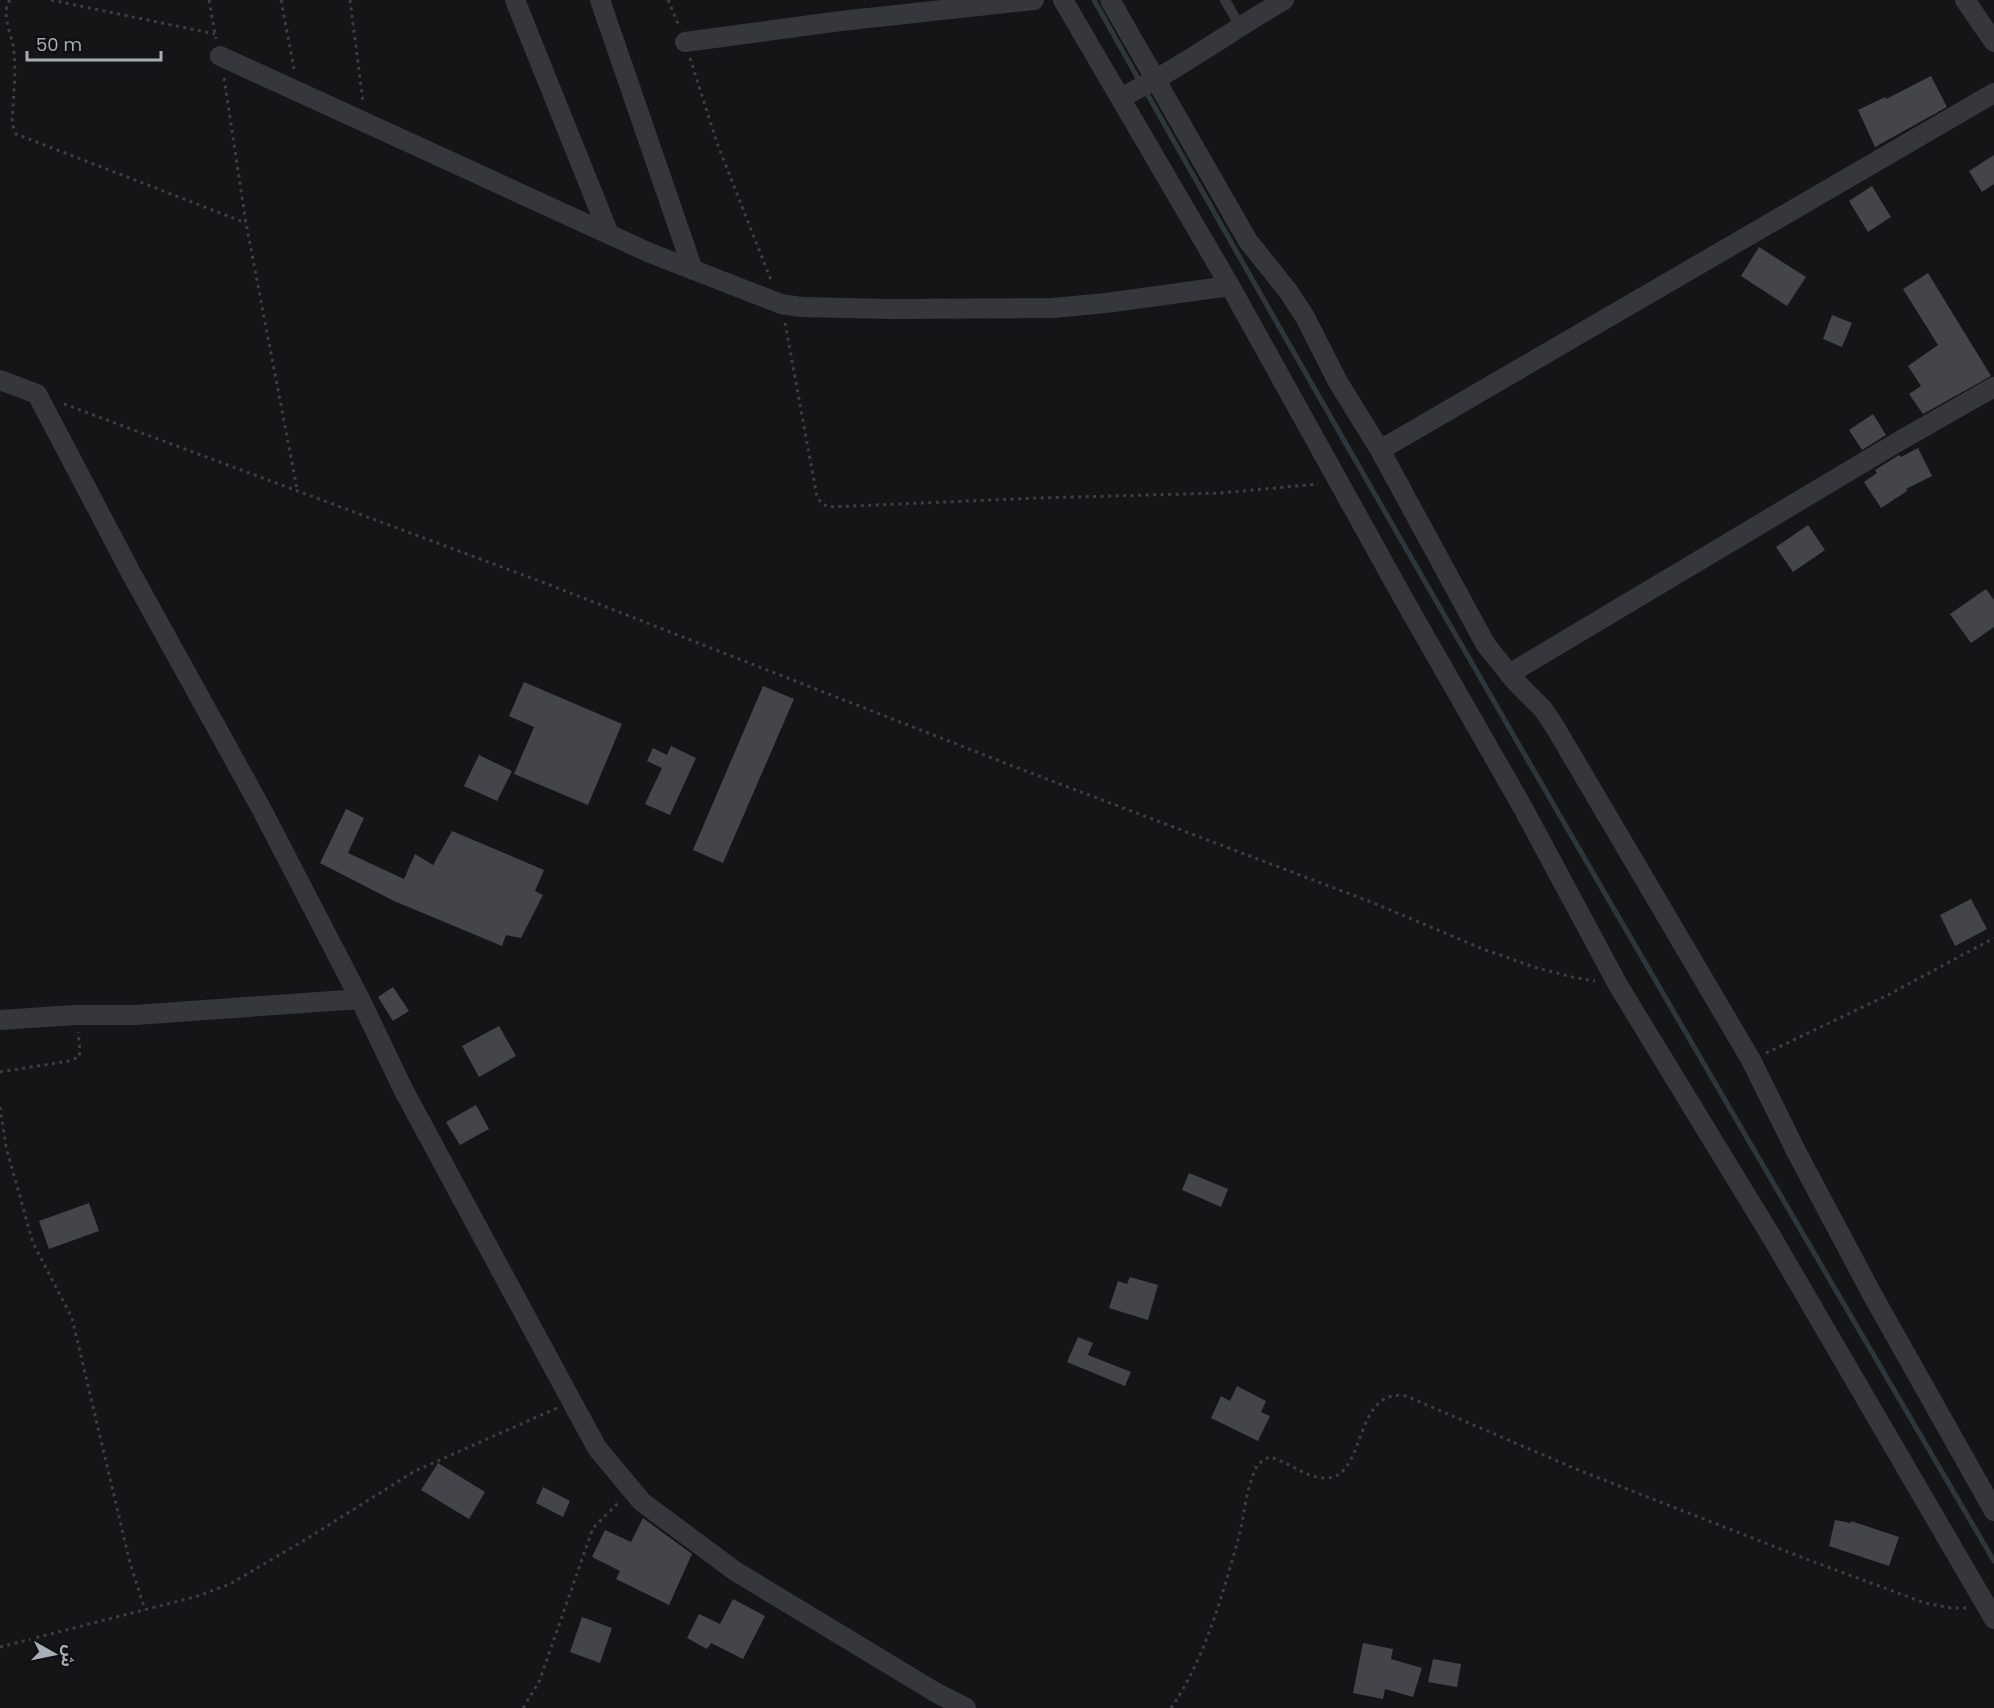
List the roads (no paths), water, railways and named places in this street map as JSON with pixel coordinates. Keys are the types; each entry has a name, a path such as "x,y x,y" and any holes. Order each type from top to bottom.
{"street":[{"path":"515,0 609,234"},
{"path":"600,0 693,270"},
{"path":"685,42 841,21 1034,0"},
{"path":"1063,0 1124,96 1338,483 1523,808 1618,985 1771,1236 1990,1612"},
{"path":"1110,0 1152,83 1248,241 1288,291 1305,317 1338,382 1380,450 1486,645 1509,674 1543,709 1555,727 1751,1060 1797,1153 1873,1296 1994,1511"},
{"path":"1124,96 1152,83 1284,0"},
{"path":"1965,0 1994,42"},
{"path":"220,56 609,234 781,304 801,307 857,308 1053,308 1230,286"},
{"path":"1380,450 1994,93"},
{"path":"0,380 38,394 131,573 262,810 360,999 403,1089 597,1448 642,1502 735,1571 934,1692 966,1708"},
{"path":"1509,674 1994,387"},
{"path":"0,1020 75,1015 135,1015 360,999"}],"lane":[{"path":"1225,0 1240,26"}],"waterway":[{"path":"1094,0 1140,82"},
{"path":"1145,90 1460,643 1994,1561"}]}
